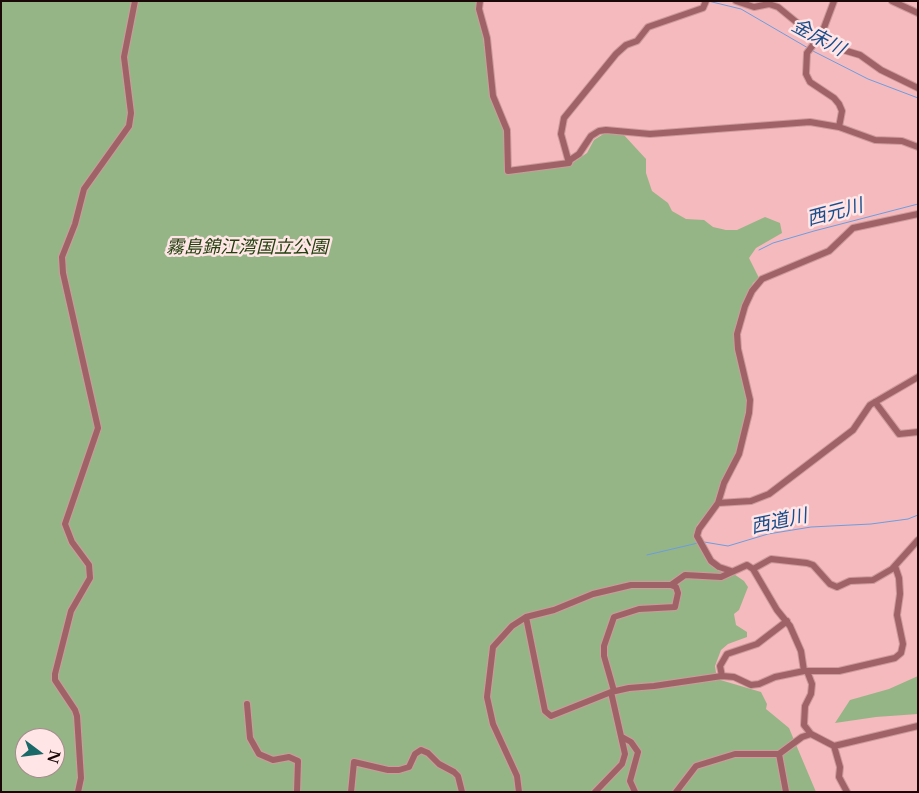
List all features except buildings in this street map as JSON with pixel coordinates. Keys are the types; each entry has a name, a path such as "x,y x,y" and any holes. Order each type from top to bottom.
{"street":[{"path":"78,792 81,778 77,716 55,680 55,674 72,611 90,578 89,566 72,542 66,524 92,451 98,428 63,273 62,257 75,224 84,189 129,126 131,113 124,57 135,1"},
{"path":"480,1 479,9 487,38 493,96 506,130 508,171 568,163 579,154 591,136 599,131 650,134 810,122 839,127 875,140 902,141 918,147"},
{"path":"736,1 754,7 769,4 775,6 826,45 860,55 881,70 918,88"},
{"path":"834,1 822,33 807,53 808,79 834,98 839,104 842,112 839,127"},
{"path":"892,1 918,13"},
{"path":"568,163 561,134 564,118 616,54 626,45 637,41 648,27 703,8 706,3"},
{"path":"731,570 714,564 698,539 698,529 718,503 724,483 739,454 749,413 750,400 738,349 737,334 745,306 752,291 762,279 829,251 853,228 918,214"},
{"path":"718,503 751,501 770,494 853,430 870,405 918,377"},
{"path":"875,402 899,434 918,432"},
{"path":"753,569 771,559 807,563 813,565 830,584 837,587 850,581 873,580 895,566 918,540"},
{"path":"519,792 517,776 493,724 486,697 494,645 512,626 526,618 554,610 593,594 631,585 672,585 684,576 716,578 731,570 747,565 753,569 777,610 787,621 801,651 806,671 812,684 811,694 805,706 804,725 811,734 834,746 918,726"},
{"path":"526,618 547,715 552,716 612,691 722,676 734,677 751,685 759,684 775,677 806,671 839,671 878,663 898,656 903,644 896,615 900,594 900,578 895,566"},
{"path":"595,792 622,764 625,754 604,656 604,646 614,616 639,609 675,607 678,593 676,587 672,585"},
{"path":"722,676 720,666 728,654 757,644 787,621"},
{"path":"247,704 250,738 259,754 273,760 289,757 298,761 297,792"},
{"path":"676,792 696,766 735,754 779,754 802,736 811,734"},
{"path":"622,737 631,742 638,752 630,782 635,792"},
{"path":"834,746 840,767 839,777 847,792"},
{"path":"351,792 354,762 388,770 399,770 409,767 415,754 421,750 428,753 458,776 462,792"},
{"path":"779,754 786,792"}],"green space":[{"name":"霧島錦江湾国立公園","path":"1,1 478,1 491,95 506,132 505,162 513,170 568,166 587,153 594,140 605,133 623,134 646,159 646,173 652,191 668,203 672,211 686,219 704,220 713,227 726,230 737,230 765,217 780,223 782,233 756,248 749,258 759,278 753,283 736,331 746,384 748,407 737,453 713,506 697,525 696,535 709,561 731,572 744,581 748,587 739,610 734,614 736,625 747,632 747,637 728,644 721,650 715,666 717,679 761,692 767,704 766,709 789,728 816,792 1,792"},
{"path":"918,676 918,714 876,717 835,723 850,700 889,689"}],"waterway":[{"name":"金床川","path":"708,1 741,9 808,48"},
{"name":"金床川","path":"811,50 868,79 918,98"},
{"name":"西元川","path":"759,250 773,243 814,231 918,204"},
{"name":"西道川","path":"704,542 728,546 768,534 811,527 871,524 908,519 918,515"},
{"name":"西道川","path":"647,555 698,543"}]}
